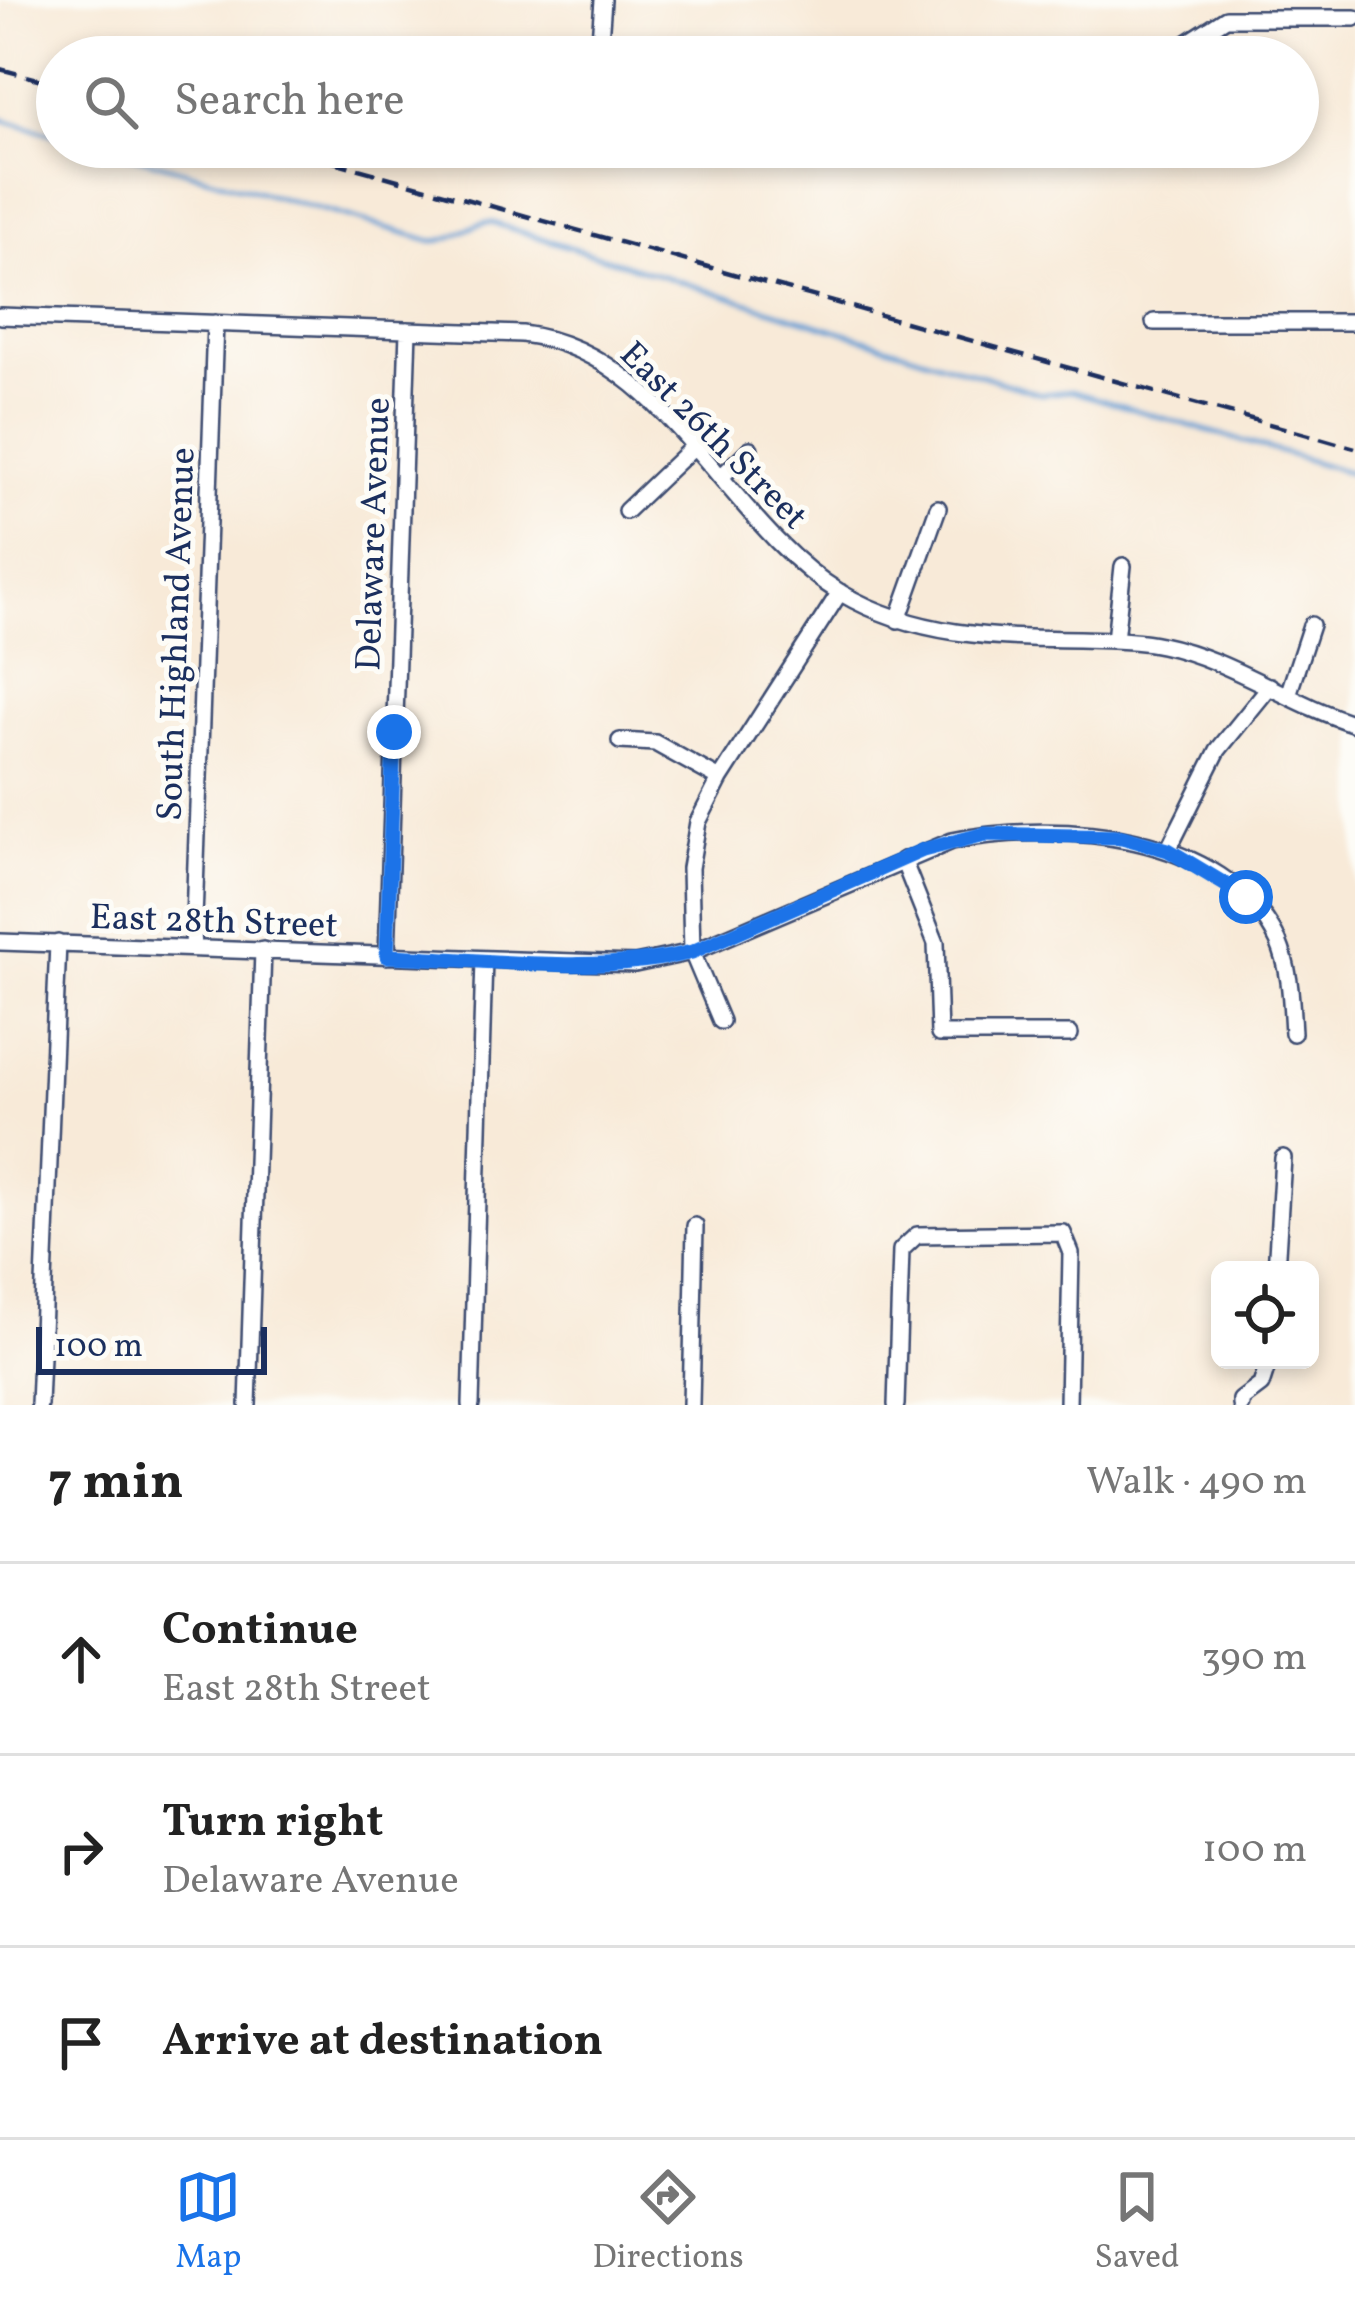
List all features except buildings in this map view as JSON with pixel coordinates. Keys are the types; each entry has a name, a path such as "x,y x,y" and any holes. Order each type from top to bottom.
{"street":[{"path":"600,36 603,0"},
{"path":"1198,36 1226,18 1355,18"},
{"name":"East 26th Street","path":"0,316 522,334 566,342 619,371 779,543 840,592 898,620 982,638 1115,640 1191,651 1355,724"},
{"path":"1154,322 1355,322"},
{"name":"South Highland Avenue","path":"193,948 215,323"},
{"name":"Delaware Avenue","path":"387,956 408,330"},
{"path":"626,512 694,447"},
{"path":"721,477 750,449"},
{"path":"898,620 938,508"},
{"path":"1115,640 1123,566"},
{"path":"721,1021 692,952 692,849 698,822 720,779 840,592"},
{"path":"1288,695 1311,625"},
{"path":"1168,850 1217,750 1270,686"},
{"path":"620,741 655,743 720,779"},
{"name":"East 28th Street","path":"0,942 621,964 692,952 952,841 1011,833 1122,837 1168,850 1246,897 1270,926 1288,968 1292,1033"},
{"path":"903,860 936,943 939,1034 1070,1034"},
{"path":"40,1405 58,943"},
{"path":"248,1405 263,950"},
{"path":"471,1405 484,959"},
{"path":"1277,1261 1283,1158"},
{"path":"692,1405 694,1226"},
{"path":"896,1405 901,1250 917,1235 1063,1233 1071,1253 1068,1405"},
{"path":"1241,1405 1261,1385 1266,1369"}],"waterway":[{"path":"0,119 36,129"},
{"path":"174,168 433,241 493,223 1041,394 1071,391 1355,474"}],"railway":[{"path":"0,69 36,78"},
{"path":"355,168 1355,448"}],"route":[{"path":"394,732 387,956 606,964 664,959 692,952 923,850 985,834 1122,837 1168,850 1246,897"}]}
